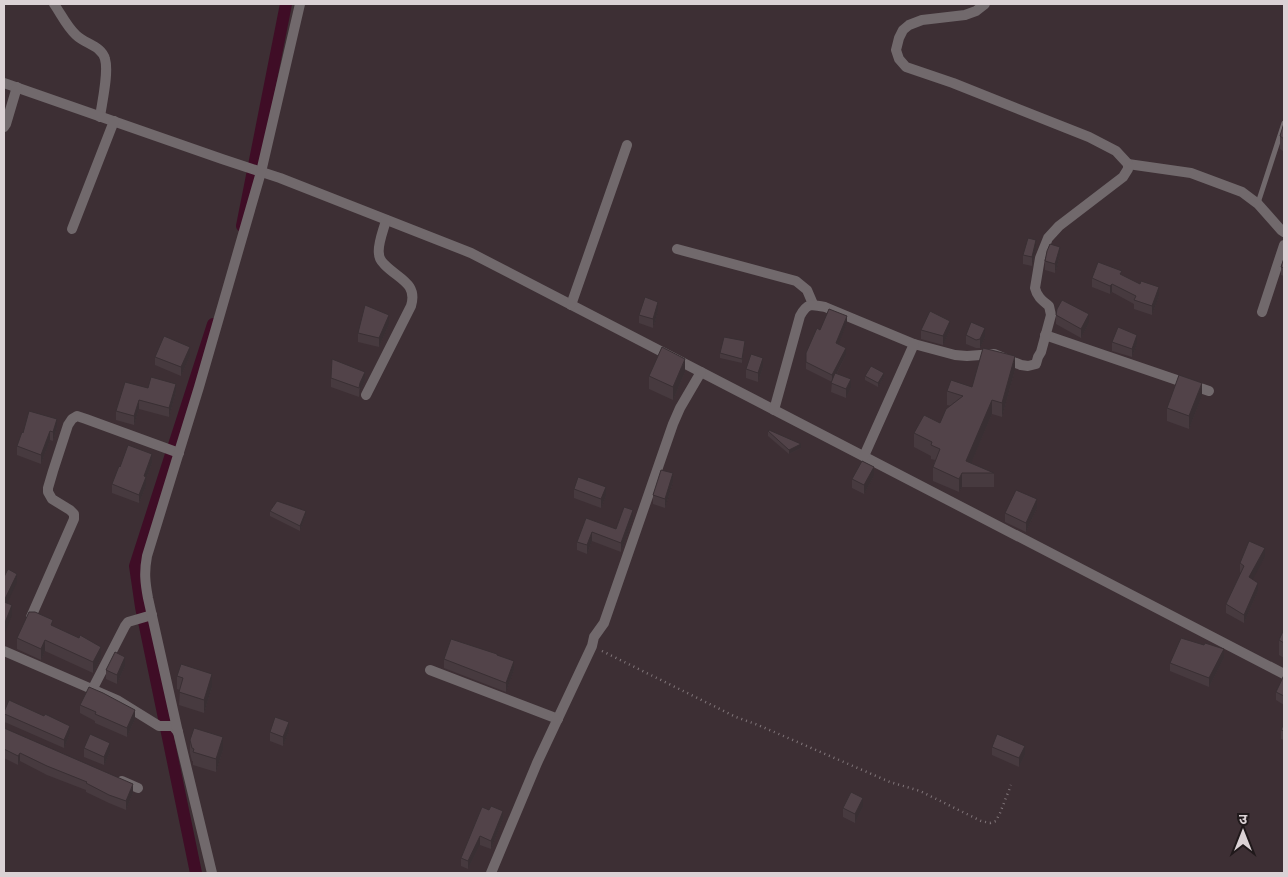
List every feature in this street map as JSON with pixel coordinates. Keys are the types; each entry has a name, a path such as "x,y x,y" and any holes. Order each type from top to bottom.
{"street":[{"path":"54,4 76,36 98,48 106,59 100,117"},
{"path":"212,873 146,617 145,570 173,452 199,387 300,4"},
{"path":"985,4 976,11 965,15 922,20 909,24 899,38 896,50 899,59 906,67 953,83 1089,137 1116,151 1128,164 1191,173 1242,192 1258,204 1284,232"},
{"path":"4,83 280,178 471,253 1284,674"},
{"path":"4,127 16,87"},
{"path":"72,229 114,122"},
{"path":"571,305 627,145"},
{"path":"774,410 800,316 805,307 813,304 825,307 914,344 955,355 994,354 1021,365 1036,364 1051,316 1049,306 1036,293 1040,258 1048,238 1059,226 1122,177 1128,169 1128,164"},
{"path":"366,394 414,298 412,289 382,262 379,254 386,220"},
{"path":"1262,312 1284,245"},
{"path":"677,249 796,281 807,290 813,304"},
{"path":"1045,335 1209,391"},
{"path":"864,456 914,344"},
{"path":"491,873 537,763 592,646 594,637 604,623 673,424 700,372"},
{"path":"31,617 74,519 74,514 52,499 48,492 59,452 68,425 72,419 77,416 173,452"},
{"path":"92,690 122,630 128,622 146,617"},
{"path":"4,651 117,700 159,726 176,729"},
{"path":"430,670 558,719"},
{"path":"111,776 138,788"}],"lane":[{"path":"1258,204 1284,123"}],"path":[{"path":"592,646 736,717 890,782 920,791 981,821 990,823 996,821 1011,785"}],"building":[{"path":"1284,123 1284,139 1280,136"},
{"path":"1028,238 1036,240 1032,257 1023,255"},
{"path":"1050,244 1060,247 1055,264 1045,261"},
{"path":"1098,262 1122,271 1120,274 1140,284 1141,281 1159,287 1152,306 1134,300 1136,296 1112,284 1110,286 1092,278"},
{"path":"645,297 658,302 653,319 639,315"},
{"path":"1062,300 1089,314 1081,329 1056,315"},
{"path":"365,305 389,315 379,338 358,333"},
{"path":"829,309 847,316 836,343 846,348 832,375 806,362 806,353 817,328 820,330"},
{"path":"930,311 950,321 943,336 921,330"},
{"path":"971,322 985,328 980,339 976,340 966,335"},
{"path":"1118,327 1137,335 1132,349 1112,342"},
{"path":"164,336 190,347 181,367 155,357"},
{"path":"724,337 745,341 742,359 720,353"},
{"path":"662,347 685,359 673,387 649,376"},
{"path":"983,348 1015,356 1002,403 992,400 966,461 994,473 962,473 959,479 933,467 940,449 931,445 932,442 914,433 924,415 940,423 946,409 963,396 947,391 951,380 972,387"},
{"path":"751,354 763,358 758,373 746,369"},
{"path":"332,359 365,372 359,388 331,378"},
{"path":"871,366 884,373 878,383 865,376"},
{"path":"835,373 851,379 846,389 831,383"},
{"path":"1179,375 1202,383 1189,416 1167,408"},
{"path":"151,377 176,384 169,408 139,400 134,416 116,411 125,382 148,388"},
{"path":"29,411 57,419 53,432 50,431 41,455 17,446"},
{"path":"769,430 801,444 789,450"},
{"path":"128,445 152,454 139,495 112,484"},
{"path":"862,461 874,467 864,485 852,479"},
{"path":"661,470 673,473 665,499 653,495"},
{"path":"578,477 606,487 601,499 574,489"},
{"path":"1016,490 1037,499 1026,523 1005,513"},
{"path":"277,501 306,511 300,526 270,511"},
{"path":"624,507 633,510 621,543 592,532 587,545 577,542 586,518 616,529"},
{"path":"1249,541 1265,548 1249,577 1258,583 1244,615 1226,604 1244,566 1240,563"},
{"path":"8,569 17,574 4,601 4,577"},
{"path":"4,602 12,605 4,625"},
{"path":"29,612 35,612 53,620 51,625 79,638 80,635 101,647 93,662 45,640 41,649 17,638"},
{"path":"1284,629 1284,643 1279,640"},
{"path":"1181,638 1224,649 1209,678 1170,663"},
{"path":"451,639 514,661 506,683 444,659"},
{"path":"115,652 125,657 117,675 106,670"},
{"path":"181,664 212,674 204,700 179,692 183,678 177,676"},
{"path":"1284,675 1284,696 1276,692"},
{"path":"89,687 135,710 127,728 80,705"},
{"path":"9,700 70,726 64,740 4,714"},
{"path":"275,717 289,722 283,737 270,732"},
{"path":"4,728 133,784 126,801 109,795 87,782 20,753 18,756 4,749"},
{"path":"194,728 223,737 216,759 193,752 194,749 190,740"},
{"path":"90,734 110,743 104,757 84,748"},
{"path":"997,734 1025,746 1019,758 992,747"},
{"path":"851,792 863,798 855,814 843,808"},
{"path":"491,806 503,811 491,841 480,836 468,861 461,858 482,807 489,810"}],"waterway":[{"path":"242,226 286,4"},
{"path":"196,873 141,607 135,566 213,324"}]}
